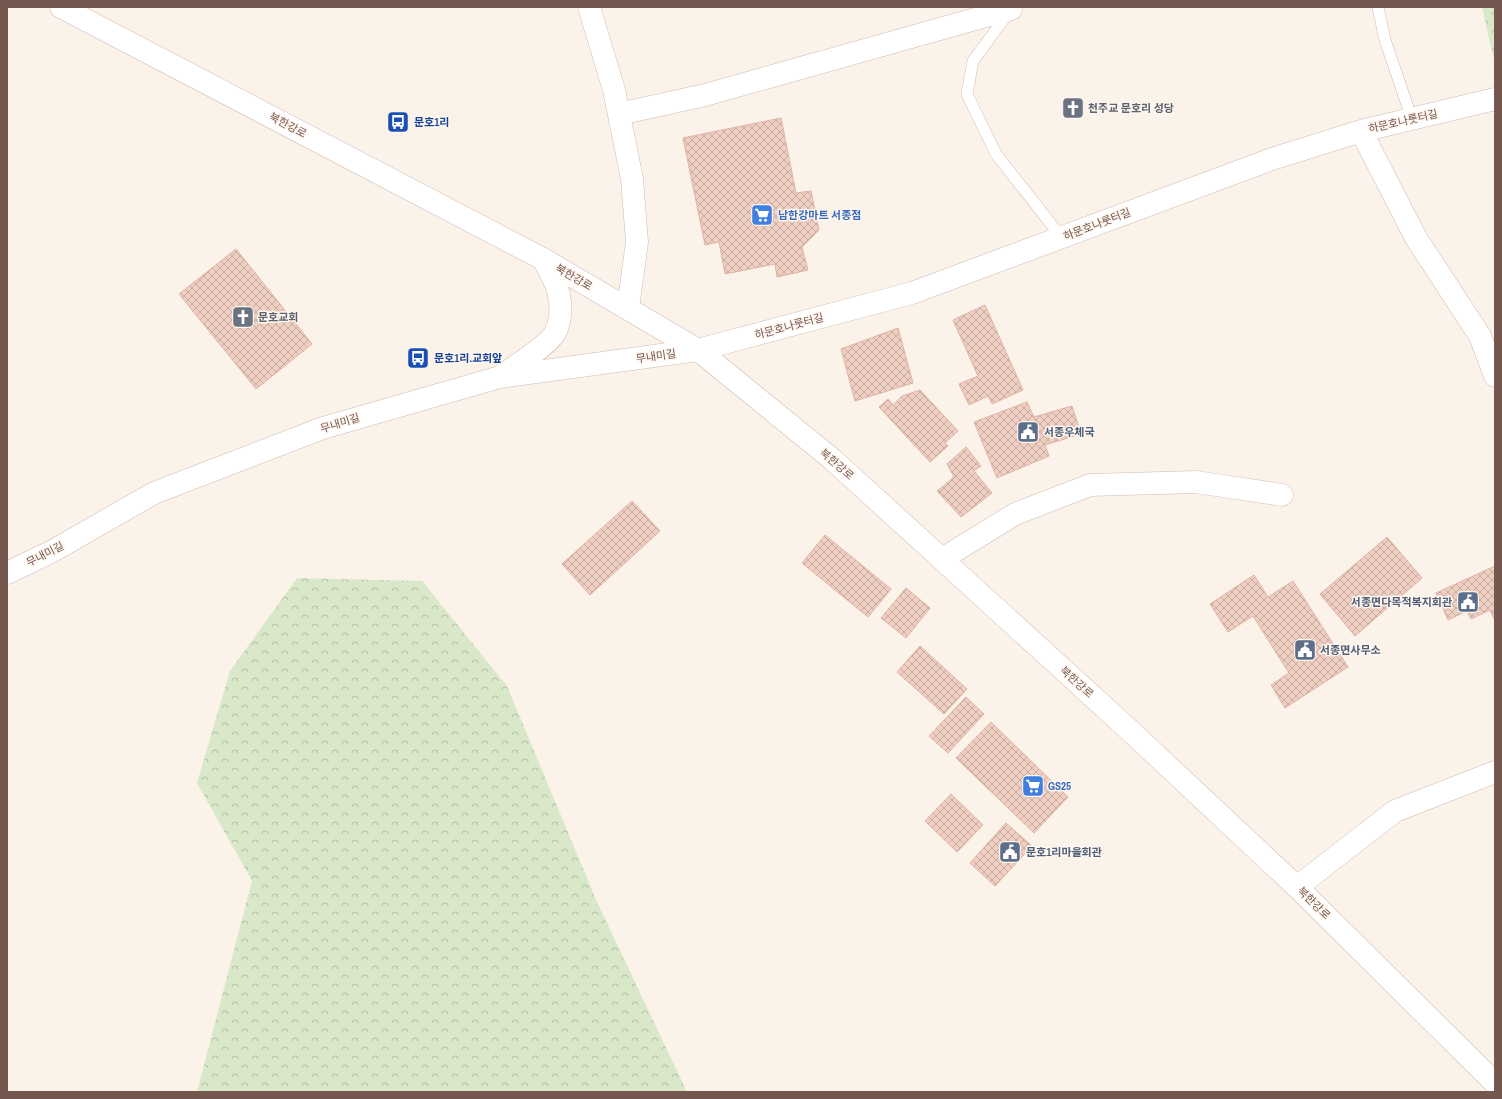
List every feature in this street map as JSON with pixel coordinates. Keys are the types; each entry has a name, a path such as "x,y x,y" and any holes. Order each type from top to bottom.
{"street":[{"name":"북한강로","path":"61,7 543,258 698,350 832,459 1125,726 1297,887 1495,1083"},
{"path":"589,7 614,90 632,179 637,242 628,308"},
{"path":"619,114 705,95 1012,8"},
{"name":"하문호나룻터길","path":"698,350 912,293 1272,159 1361,131 1495,98"},
{"path":"1361,131 1416,238 1480,336 1495,376"},
{"path":"500,377 532,355 556,332 562,304 556,282 543,258"},
{"name":"무내미길","path":"7,573 51,552 154,493 323,428 500,377 698,350"},
{"path":"942,559 1015,514 1090,485 1196,482 1282,495"},
{"path":"1297,887 1395,811 1495,772"}],"lane":[{"path":"1378,7 1385,40 1412,119"},
{"path":"1012,8 973,61 967,94 996,154 1062,238"}],"green space":[{"path":"1482,7 1495,7 1494,60"},
{"path":"297,578 422,581 507,686 597,902 687,1092 197,1092 252,881 197,783 230,671"}],"building":[{"path":"781,118 796,193 811,191 819,230 802,247 808,270 777,277 775,264 725,274 719,242 705,245 683,138"},
{"path":"236,249 312,344 256,389 179,294"},
{"path":"985,305 1023,390 992,404 988,396 969,405 959,384 978,376 953,320"},
{"path":"898,328 913,383 855,401 841,349"},
{"path":"920,390 958,431 945,443 948,446 930,462 879,407 888,399 893,405 902,396"},
{"path":"1027,402 1034,417 1072,406 1081,434 1045,445 1049,456 997,478 974,422"},
{"path":"966,447 981,466 974,471 992,493 961,517 937,491 954,477 947,464"},
{"path":"632,501 660,531 590,595 562,564"},
{"path":"825,535 891,589 868,617 802,563"},
{"path":"1387,537 1422,578 1355,636 1320,594"},
{"name":"서종면다목적복지회관","path":"1495,566 1495,621 1490,610 1471,619 1467,611 1448,620 1436,593"},
{"name":"서종면사무소","path":"1254,575 1268,597 1293,581 1348,667 1285,708 1271,685 1289,673 1253,616 1228,632 1210,604"},
{"path":"906,588 930,608 906,638 881,618"},
{"path":"920,646 967,689 944,714 897,672"},
{"path":"966,697 984,714 948,753 929,736"},
{"path":"991,722 1068,797 1034,833 956,758"},
{"path":"951,794 983,825 957,852 925,821"},
{"path":"1006,823 1032,846 995,886 970,863"}],"place":[{"name":"천주교 문호리 성당","path":"1073,108"},
{"name":"문호1리","path":"398,122"},
{"name":"남한강마트 서종점","path":"762,215"},
{"name":"문호교회","path":"243,317"},
{"name":"문호1리.교회앞","path":"418,358"},
{"name":"서종우체국","path":"1028,432"},
{"name":"서종면다목적복지회관","path":"1468,602"},
{"name":"서종면사무소","path":"1305,650"},
{"name":"GS25","path":"1033,786"},
{"name":"문호1리마을회관","path":"1010,852"}]}
